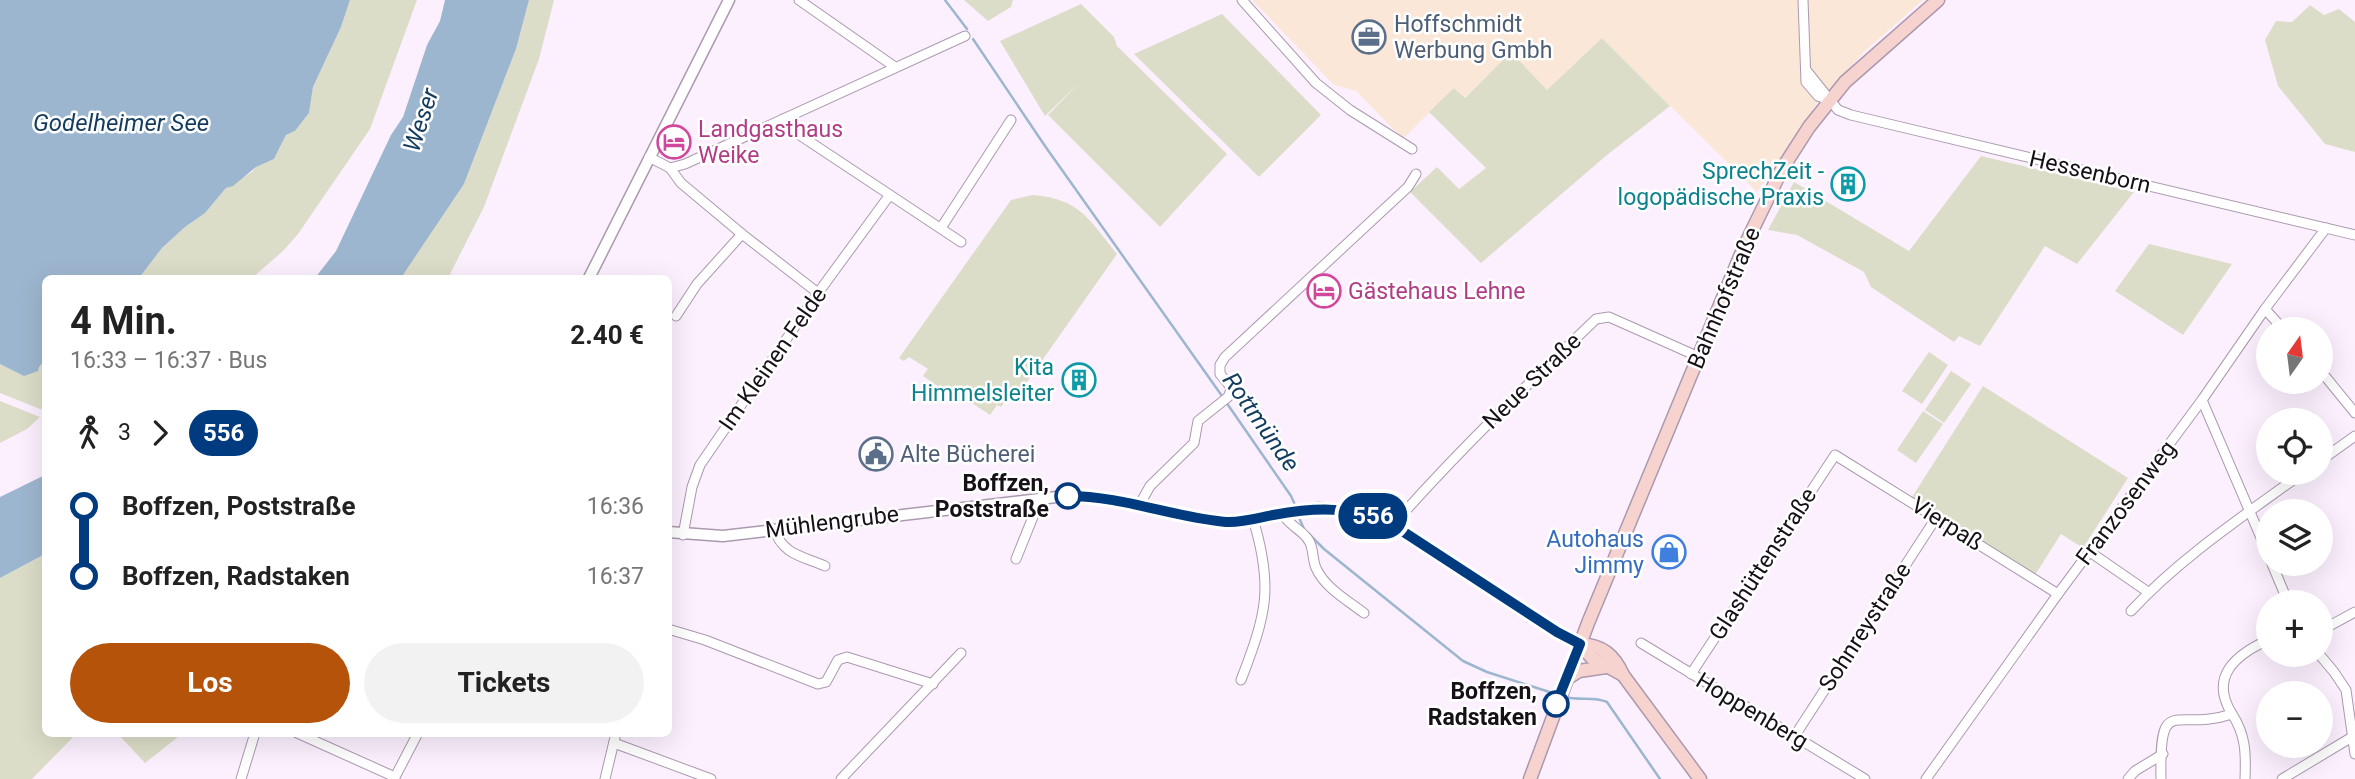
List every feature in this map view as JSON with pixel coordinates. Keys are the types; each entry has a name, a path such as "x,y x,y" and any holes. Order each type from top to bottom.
{"main road":[{"name":"Bahnhofstraße","path":"1530,779 1561,690 1744,247 1782,169 1829,100 1874,55 1938,0"},
{"path":"1580,644 1587,654 1623,675"},
{"path":"1580,644 1605,650 1617,662 1623,675 1700,779"},
{"path":"1561,690 1579,671 1606,667"}],"street":[{"path":"590,275 729,0"},
{"path":"799,0 895,67"},
{"path":"1242,0 1317,83 1350,110 1412,149"},
{"path":"1803,0 1806,70 1824,90 1829,100"},
{"path":"670,168 685,164 965,36"},
{"name":"Hessenborn","path":"1829,100 1838,110 1852,115 2355,235"},
{"path":"783,119 792,130 961,242"},
{"path":"941,228 1011,120"},
{"path":"649,157 670,168 681,183 818,293"},
{"path":"1140,504 1150,486 1194,443 1198,421 1225,400 1231,390 1220,374 1220,365 1225,357 1408,187 1416,174"},
{"name":"Im Kleinen Felde","path":"683,535 692,487 700,465 818,293 889,196"},
{"name":"Franzosenweg","path":"1926,779 2058,594 2202,400 2264,309 2326,228"},
{"path":"676,316 697,284 742,234"},
{"path":"2264,309 2272,317"},
{"name":"Neue Straße","path":"1393,525 1491,419 1596,319 1609,317 1699,357"},
{"path":"2333,386 2355,413"},
{"path":"2202,400 2256,526"},
{"path":"2333,452 2355,436"},
{"name":"Vierpaß","path":"1835,455 2058,594"},
{"name":"Glashüttenstraße","path":"1691,674 1835,455"},
{"path":"2131,611 2148,592 2286,485"},
{"name":"Mühlengrube","path":"672,533 723,536 1041,497 1089,496 1140,504 1203,520 1231,522 1304,510 1353,511 1393,525 1580,644"},
{"path":"1016,559 1041,497"},
{"path":"1287,513 1290,524 1312,545 1313,559 1324,579 1364,613"},
{"name":"Sohnreystraße","path":"1794,737 1936,518"},
{"path":"1241,680 1260,629 1264,608 1264,561 1253,519"},
{"path":"774,529 778,541 785,549 825,566"},
{"path":"2090,552 2148,592"},
{"path":"2333,624 2355,612"},
{"path":"672,630 717,644 818,684 826,682 838,660 847,657 933,684"},
{"name":"Hoppenberg","path":"1641,643 1852,776 1865,779"},
{"path":"2245,779 2246,750 2241,727 2224,701 2225,676 2234,660 2256,647"},
{"path":"841,779 961,653"},
{"path":"2330,667 2346,690 2353,717 2355,754"},
{"path":"2161,779 2164,728 2179,718 2203,720 2232,714"},
{"path":"241,779 254,737"},
{"path":"306,737 394,778 416,737"},
{"path":"2282,779 2352,737"},
{"path":"605,779 615,738 712,779"},
{"path":"2128,779 2135,771 2163,754"}],"shaded area":[{"path":"1252,0 1923,0 1866,50 1818,102 1757,192 1602,38 1547,90 1511,53 1464,98 1454,88 1403,139 1356,91 1334,85"}],"green space":[{"path":"350,0 417,0 370,129 298,234 255,275 141,275 162,248 205,213 226,188 256,167 274,159 286,135 295,131 309,113 313,87 341,27"},
{"path":"529,0 554,0 539,59 484,207 450,275 403,275 464,184 516,49"},
{"path":"964,0 1013,0 1011,7 988,21"},
{"path":"1081,4 1114,37 1117,46 1227,154 1160,227 1048,115 1080,82 1045,116 1000,41"},
{"path":"2310,5 2324,15 2339,9 2355,22 2355,152 2325,144 2278,86 2265,40 2276,21 2292,22"},
{"path":"1222,14 1321,115 1259,177 1134,54"},
{"path":"1602,38 1670,106 1607,155 1481,263 1410,192 1437,167 1459,189 1486,168 1429,112 1454,88 1465,98 1511,52 1547,90"},
{"path":"1981,156 2134,192 2077,264 2045,246 1980,346 1959,336 1954,342 1871,287 1864,272 1797,235 1768,230 1794,182 1909,251"},
{"path":"1033,195 1049,197 1073,206 1091,221 1117,254 1015,399 1009,396 1001,407 997,405 990,415 966,399 962,403 923,376 928,369 909,357 904,361 899,358 1011,200"},
{"path":"2149,244 2232,264 2183,335 2115,291"},
{"path":"1929,352 1948,365 1922,404 1902,391"},
{"path":"42,362 42,410 0,393 0,364 24,370"},
{"path":"1951,371 1971,384 1944,423 1925,410"},
{"path":"1983,386 2128,478 2083,548 2061,534 2035,575 1912,497"},
{"path":"0,401 40,417 27,429 0,443"},
{"path":"1923,411 1943,424 1916,463 1897,450"},
{"path":"42,556 42,737 73,737 32,779 0,779 0,578"},
{"path":"121,737 178,737 145,763"}],"water":[{"name":"Godelheimer See","path":"0,0 350,0 341,27 313,87 309,113 295,131 286,135 274,159 256,167 233,186 226,188 205,213 162,248 141,275 42,275 42,364 38,371 24,376 0,364"},
{"name":"Weser","path":"445,0 529,0 516,49 464,184 403,275 317,275 336,251 391,135 403,117 427,45 440,21"},
{"path":"42,476 42,556 0,578 0,497"}],"waterway":[{"name":"Rottmünde","path":"945,0 967,29"},
{"name":"Rottmünde","path":"973,39 1045,146 1222,396"},
{"name":"Rottmünde","path":"1226,402 1296,507"},
{"name":"Rottmünde","path":"1297,513 1304,529"},
{"name":"Rottmünde","path":"1309,534 1463,661 1487,672 1559,695"},
{"name":"Rottmünde","path":"1565,697 1607,702 1660,779"}],"bus line":[{"name":"556","path":"1068,496 1109,499 1203,520 1231,522 1319,509 1353,511 1373,516 1393,525 1557,632 1580,644 1556,704"}],"place":[{"name":"Hoffschmidt Werbung Gmbh","path":"1369,37"},
{"name":"Landgasthaus Weike","path":"674,142"},
{"name":"SprechZeit - logopädische Praxis","path":"1848,184"},
{"name":"Gästehaus Lehne","path":"1324,291"},
{"name":"Kita Himmelsleiter","path":"1079,380"},
{"name":"Alte Bücherei","path":"876,454"},
{"name":"Boffzen, Poststraße","path":"1068,496"},
{"name":"Autohaus Jimmy","path":"1669,552"},
{"name":"Boffzen, Radstaken","path":"1556,704"}]}
